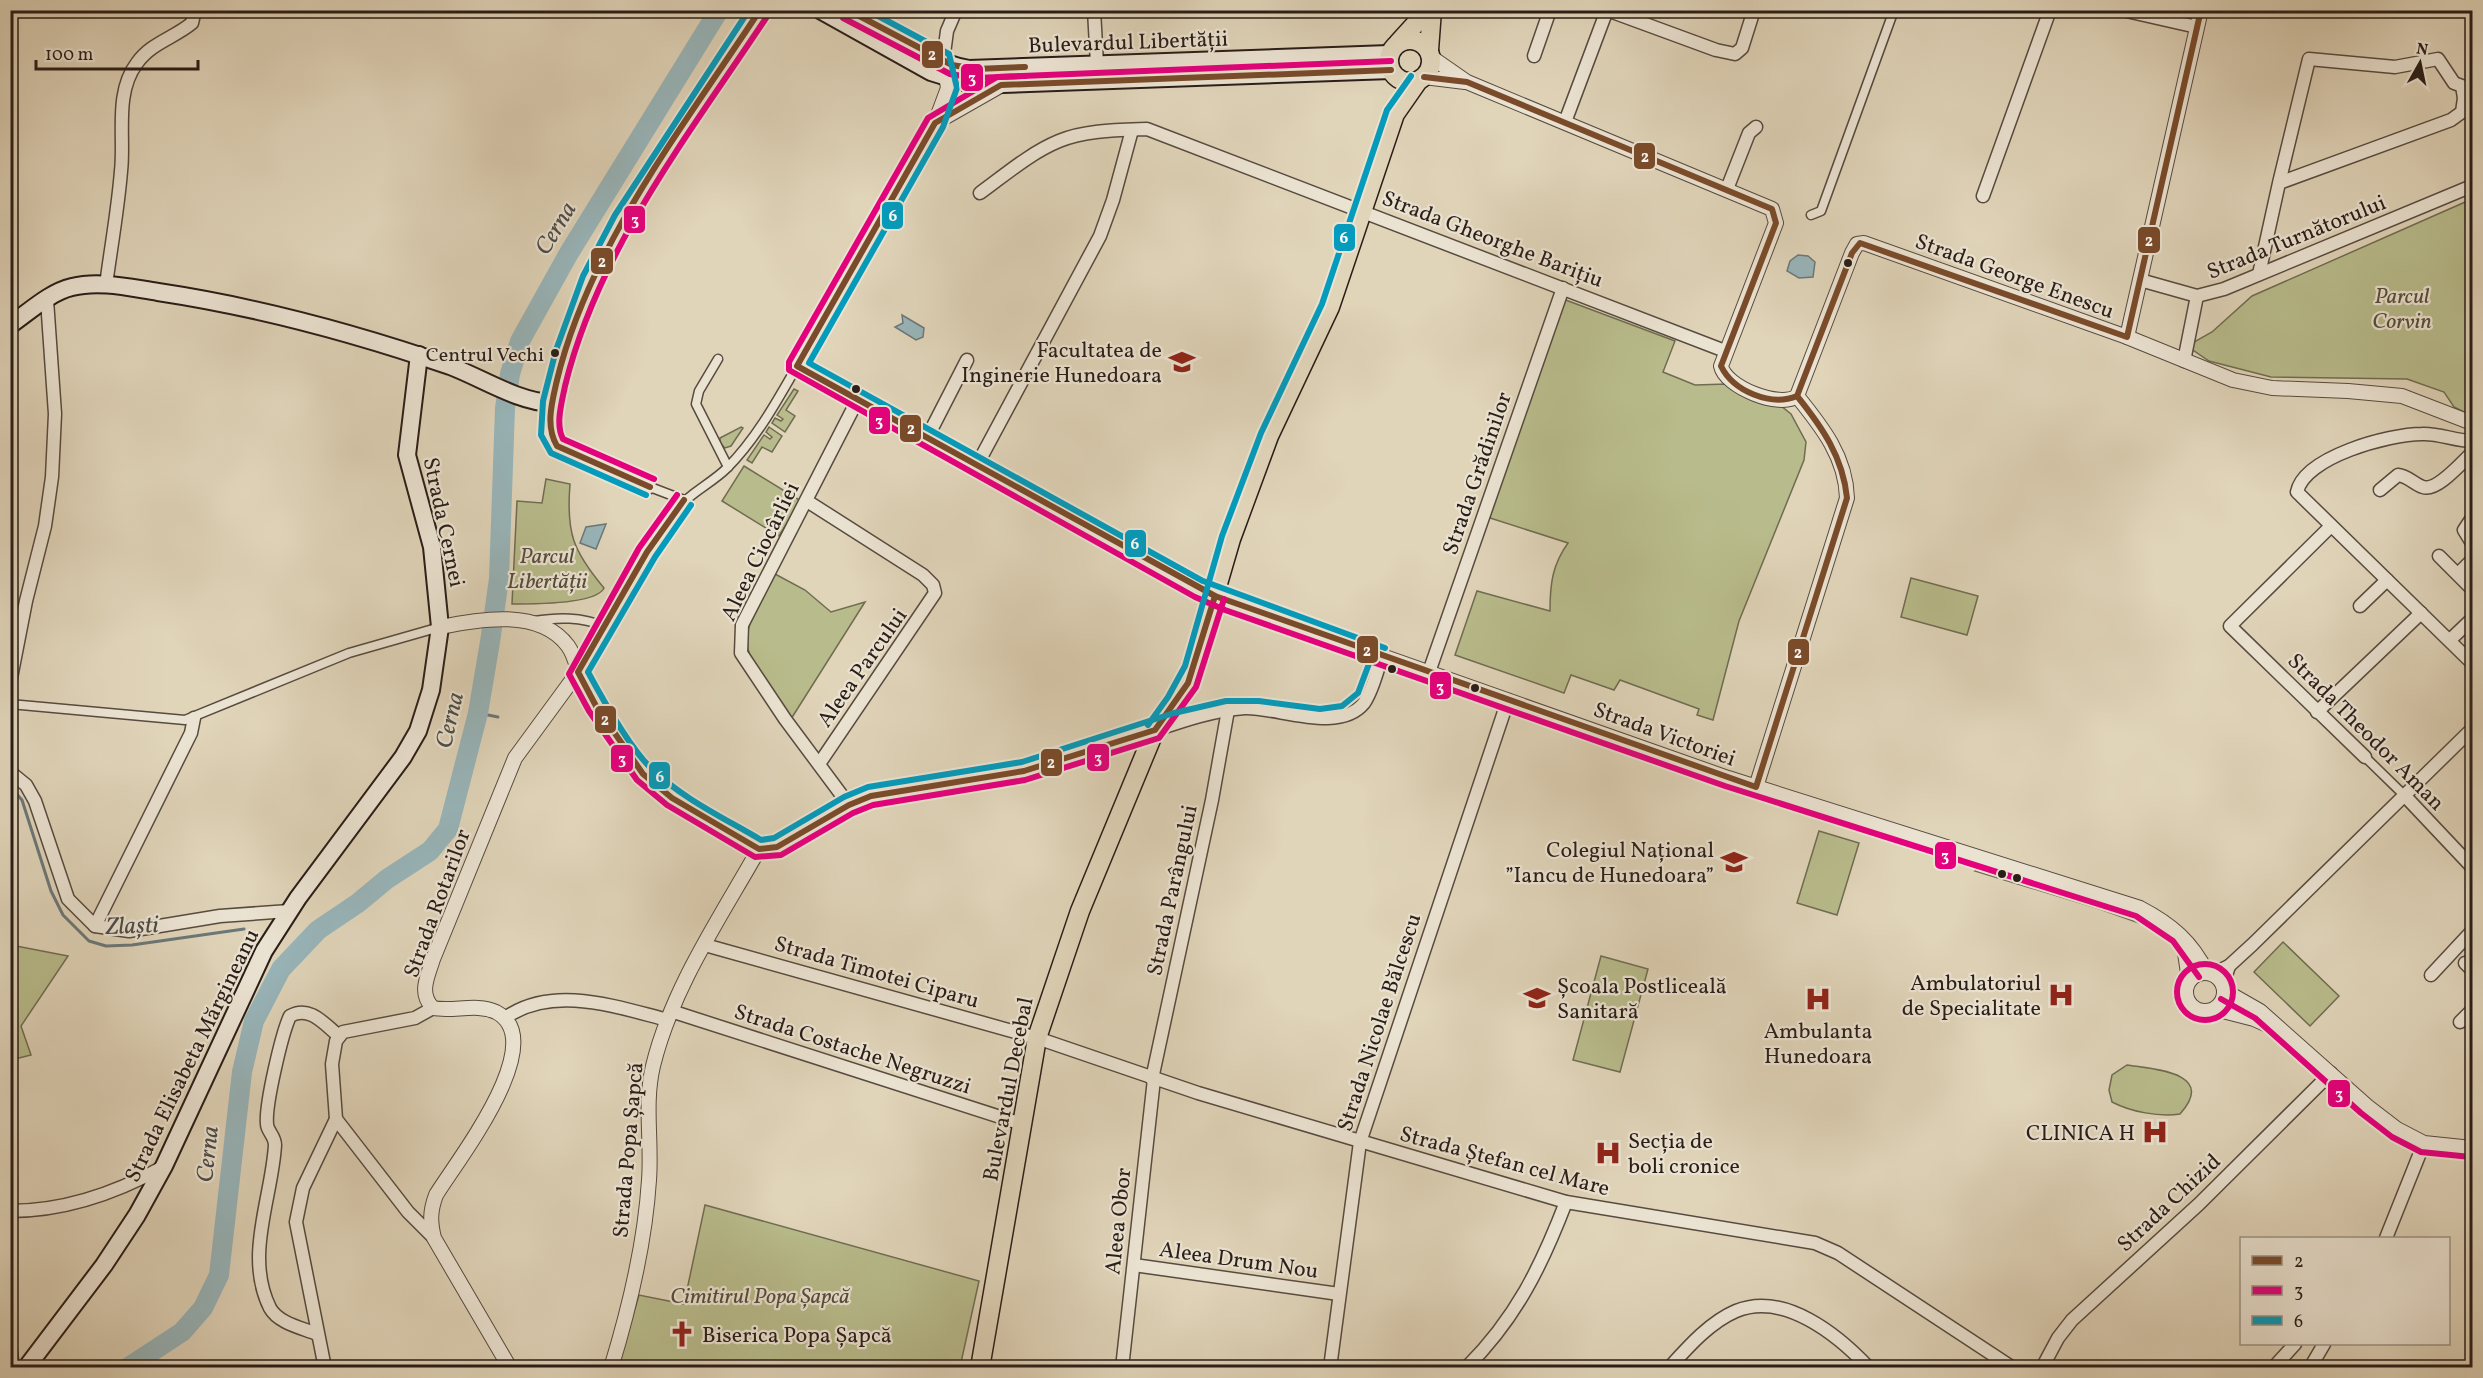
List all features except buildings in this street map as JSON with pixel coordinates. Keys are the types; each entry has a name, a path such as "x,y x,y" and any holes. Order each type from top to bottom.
{"main road":[{"path":"10,325 73,286 106,285 250,308 419,355 474,375 528,399 552,403 579,310 606,250 760,10"},
{"path":"820,10 947,79 973,86 1001,85"},
{"name":"Bulevardul Libertății","path":"847,10 943,61 976,69 1097,64 1393,60"},
{"path":"1395,114 1431,64 1430,10"},
{"path":"1395,114 1393,60 1430,10"},
{"path":"1393,60 1411,39 1425,45 1430,54"},
{"path":"1393,60 1404,81 1421,79"},
{"name":"Bulevardul Libertății","path":"1001,85 1393,60"},
{"name":"Bulevardul Decebal","path":"980,1368 1037,1038 1080,911 1155,730 1188,683 1231,539 1269,436 1330,307 1395,114"},
{"name":"Strada Cernei","path":"419,355 407,455 432,547 440,627"},
{"name":"Strada Elisabeta Mărgineanu","path":"26,1368 104,1265 164,1166 264,951 289,911 415,737 431,690 440,627"}],"street":[{"path":"106,285 122,169 123,107 127,84 136,64 154,46 192,23 195,10"},
{"path":"578,672 652,545 684,500 728,467 757,430 797,366 935,123 946,98 947,79 943,61 947,31 956,10"},
{"path":"1094,10 1097,64"},
{"path":"1534,56 1550,10"},
{"path":"1565,122 1606,11 1716,50 1735,54 1742,48 1754,10"},
{"path":"1811,215 1821,211 1894,10"},
{"path":"1983,196 2050,10"},
{"path":"2122,10 2197,27"},
{"path":"2127,338 2201,10"},
{"path":"1430,54 1467,82 1772,209 1776,223 1725,351 1721,366 1722,372 1734,384 1782,402 1792,401 1797,396 1828,437 1837,455 1844,472 1847,498 1756,787"},
{"path":"2259,274 2279,183 2309,59 2395,67 2438,59 2454,83 2462,86 2464,98 2462,112 2439,126 2279,183"},
{"path":"1421,79 1467,82"},
{"name":"Bulevardul Libertății","path":"935,123 1001,85"},
{"path":"1727,189 1749,133 1756,127"},
{"name":"Strada Gheorghe Barițiu","path":"980,193 1031,156 1059,141 1075,136 1147,129 1364,210 1725,351"},
{"path":"977,465 1100,236 1113,200 1132,130"},
{"name":"Strada Turnătorului","path":"2184,361 2197,296 2207,295 2472,186"},
{"name":"Strada George Enescu","path":"1797,396 1851,253 1857,244 1869,244 2127,338 2211,373 2254,386 2402,396 2472,423"},
{"path":"2140,280 2197,296"},
{"name":"Strada Grădinilor","path":"1429,672 1563,288"},
{"path":"10,683 26,601 45,526 52,477 55,414 47,300"},
{"path":"718,359 699,391 696,404 728,467"},
{"path":"927,438 967,360"},
{"name":"Strada Victoriei","path":"797,366 1215,596 1756,787 2140,908 2171,927 2190,944 2210,974 2224,988 2260,1011 2383,1119 2424,1143"},
{"name":"Aleea Ciocârliei","path":"849,805 741,653 739,644 742,625 858,399"},
{"path":"552,403 550,434 557,446 684,500"},
{"name":"Strada George Enescu","path":"2446,412 2472,431"},
{"path":"2472,441 2420,434 2380,441 2313,467 2299,483 2297,492 2472,663"},
{"path":"2380,490 2398,475 2405,476 2424,488 2434,487 2472,453"},
{"name":"Aleea Parcului","path":"807,501 923,575 933,585 935,593 819,764"},
{"path":"2472,518 2464,530 2472,543"},
{"name":"Strada Theodor Aman","path":"2331,526 2230,626 2366,757 2472,867"},
{"path":"2439,556 2472,589"},
{"path":"2458,574 2472,560"},
{"path":"2360,606 2387,580"},
{"path":"2317,712 2421,613"},
{"path":"10,704 161,719 194,718 349,653 440,627 470,621 529,621 554,618 584,619 604,626"},
{"path":"2450,640 2472,619"},
{"path":"529,621 558,636 568,646 578,672 596,706 643,774 672,798 759,849 777,847 849,805 888,792 1024,771 1228,710 1262,708 1312,717 1343,716 1363,703 1382,656"},
{"name":"Strada Rotarilor","path":"505,1018 484,1009 433,1008 425,1000 426,981 472,862 521,747 578,672"},
{"name":"Strada Nicolae Bălcescu","path":"1330,1368 1360,1142 1508,700"},
{"name":"Strada Parângului","path":"1153,1079 1212,800 1228,710"},
{"path":"95,926 191,733 194,718"},
{"path":"2189,980 2229,966 2472,729"},
{"path":"10,772 27,785 35,801 68,899 95,926 129,931 220,916 289,911"},
{"name":"Strada Popa Șapcă","path":"611,1368 631,1297 643,1236 649,1179 648,1094 657,1053 669,1016 705,945 759,849"},
{"name":"Strada Victoriei","path":"2171,927 2184,946 2189,980 2186,996 2192,1007 2203,1012 2215,1009 2280,1029"},
{"path":"2431,975 2472,931"},
{"name":"Strada Timotei Ciparu","path":"705,945 1037,1038"},
{"path":"2215,1009 2220,1004 2229,966"},
{"name":"Strada Costache Negruzzi","path":"505,1018 530,1006 582,1000 669,1016 1022,1124"},
{"path":"325,1368 300,1253 297,1213 303,1188 336,1119 332,1064 339,1036 350,1029 415,1018 433,1008"},
{"path":"2460,1022 2472,1010"},
{"path":"317,1334 278,1318 271,1310 261,1281 261,1234 275,1142 267,1125 267,1119 279,1053 290,1016 298,1012 308,1012 339,1036"},
{"path":"505,1018 512,1028 514,1038 510,1068 501,1090 436,1195 431,1209 430,1224 434,1238 510,1368"},
{"name":"Strada Ștefan cel Mare","path":"1037,1038 1153,1079 1566,1202 1797,1239 1827,1247 2013,1368"},
{"name":"Strada Chizid","path":"2043,1368 2058,1338 2072,1320 2199,1204 2331,1072"},
{"name":"Aleea Obor","path":"1122,1368 1153,1079"},
{"path":"336,1119 408,1212 434,1238"},
{"path":"2387,1237 2424,1143 2472,1148"},
{"path":"10,1211 57,1207 84,1200 113,1191 164,1166"},
{"path":"1466,1368 1495,1337 1530,1285 1566,1202"},
{"name":"Aleea Drum Nou","path":"1134,1265 1339,1294"},
{"path":"1669,1368 1716,1323 1734,1311 1755,1306 1794,1313 1818,1324 1841,1340 1869,1368"},
{"path":"10,1345 13,1368"},
{"path":"2273,1368 2294,1345"},
{"path":"2310,1368 2323,1345"}],"green space":[{"name":"Parcul Corvin","path":"2472,199 2472,416 2454,407 2444,392 2407,379 2271,377 2209,361 2187,346 2212,332 2252,296"},
{"path":"1563,299 1675,341 1663,372 1695,385 1727,384 1781,406 1791,414 1806,442 1804,460 1739,621 1713,720 1697,715 1699,709 1620,680 1614,690 1571,675 1564,693 1455,655 1477,591 1550,611 1553,576 1558,559 1568,543 1487,517"},
{"path":"794,389 798,391 786,410 795,416 785,432 772,423 775,418 781,421 783,419 777,415"},
{"path":"769,427 782,436 772,452 762,447 752,463 747,460 764,435 770,439 772,437 766,432"},
{"path":"743,428 731,446 725,448 720,443 720,438"},
{"path":"744,466 801,501 779,536 722,501"},
{"name":"Parcul Libertății","path":"546,479 570,484 569,516 574,540 585,563 604,588 598,594 576,601 512,604 517,501 542,503"},
{"path":"775,574 805,590 831,612 865,602 791,719 750,656 747,645 747,634 754,613"},
{"path":"1911,578 1978,596 1967,635 1901,617"},
{"path":"1819,831 1859,843 1837,915 1797,903"},
{"path":"1982,866 2006,873 2025,885 2037,887 2047,885 2114,907 2153,928 2097,908 1975,871"},
{"path":"2283,942 2339,996 2310,1026 2254,972"},
{"path":"11,945 68,956 21,1026 31,1055 11,1060"},
{"path":"1601,956 1648,969 1620,1072 1573,1060"},
{"path":"2127,1065 2165,1071 2187,1081 2191,1089 2190,1100 2180,1114 2145,1113 2112,1102 2109,1090 2112,1075"},
{"name":"Cimitirul Popa Șapcă","path":"705,1205 979,1281 960,1367 750,1368 690,1361 677,1364 676,1367 617,1368 639,1295 684,1304"}],"water":[{"path":"1798,255 1808,256 1815,262 1813,277 1799,278 1787,271 1790,261"},
{"path":"902,315 924,328 923,337 916,340 895,327 903,323"},
{"path":"606,524 596,549 580,543 586,527"}],"waterway":[{"name":"Cerna","path":"127,1368 182,1332 203,1308 219,1275 242,1072 254,1021 281,969 318,930 358,903 387,879 430,851 448,829 478,713 490,642 499,579 505,408 510,374 520,341 569,253 719,10"},
{"path":"478,713 498,717"},
{"name":"Zlaști","path":"10,787 22,800 51,891 63,915 89,941 106,946 132,945 244,929"}],"transit line":[{"name":"6","path":"646,495 551,453 541,435 543,401 556,350 583,276 615,215 749,10"},
{"name":"2","path":"650,487 557,446 550,422 555,388 572,330 592,281 616,234 671,142 760,10"},
{"name":"2","path":"848,10 952,65 976,69 1025,67"},
{"name":"6","path":"867,10 949,54 957,88 943,127 809,363 1203,581 1385,648"},
{"name":"2","path":"1424,77 1467,82 1772,209 1776,223 1721,366 1734,383 1743,389 1765,398 1787,399 1797,396 1852,253 1860,243 2127,337 2201,10"},
{"name":"3","path":"654,479 563,439 559,420 565,386 580,335 600,286 624,238 679,147 768,15"},
{"name":"3","path":"843,18 950,74 975,78 1025,76"},
{"name":"3","path":"1391,61 997,77 928,118 789,362 789,370 1195,597 1225,610 1725,786 2136,916 2173,941 2199,977"},
{"name":"2","path":"1391,70 1001,85 935,123 797,366 1215,596 1756,787 1847,498 1841,469 1830,443 1797,396"},
{"name":"6","path":"1148,725 1168,697 1185,666 1222,536 1261,433 1322,304 1387,110 1411,76"},
{"name":"3","path":"677,495 639,548 569,674 589,711 637,780 667,805 755,857 781,855 853,813 873,805 1025,780 1159,738 1196,687 1224,599"},
{"name":"2","path":"684,500 647,552 578,672 596,706 643,774 672,798 759,849 777,847 849,805 871,796 1024,771 1155,730 1188,683 1215,596"},
{"name":"6","path":"691,505 655,557 588,672 626,737 652,769 690,799 761,840 774,838 844,797 868,787 1022,762 1174,713 1226,701 1259,701 1320,709 1342,706 1358,693 1373,653"},
{"name":"3","path":"2199,964 2211,964 2221,968 2229,976 2233,992 2229,1008 2221,1016 2211,1020 2199,1020 2189,1016 2181,1008 2177,998 2177,986 2181,976 2189,968 2199,964"},
{"name":"3","path":"2221,999 2255,1018 2361,1113 2392,1137 2421,1152 2471,1157"}],"place":[{"name":"Centrul Vechi","path":"555,353"},
{"name":"Facultatea de Inginerie Hunedoara","path":"1182,362"},
{"name":"Colegiul Național ”Iancu de Hunedoara”","path":"1734,862"},
{"name":"Ambulatoriul de Specialitate","path":"2061,995"},
{"name":"Școala Postliceală Sanitară","path":"1537,998"},
{"name":"Ambulanta Hunedoara","path":"1818,999"},
{"name":"CLINICA H","path":"2155,1132"},
{"name":"Secția de boli cronice","path":"1608,1153"},
{"name":"Biserica Popa Șapcă","path":"682,1334"}]}
